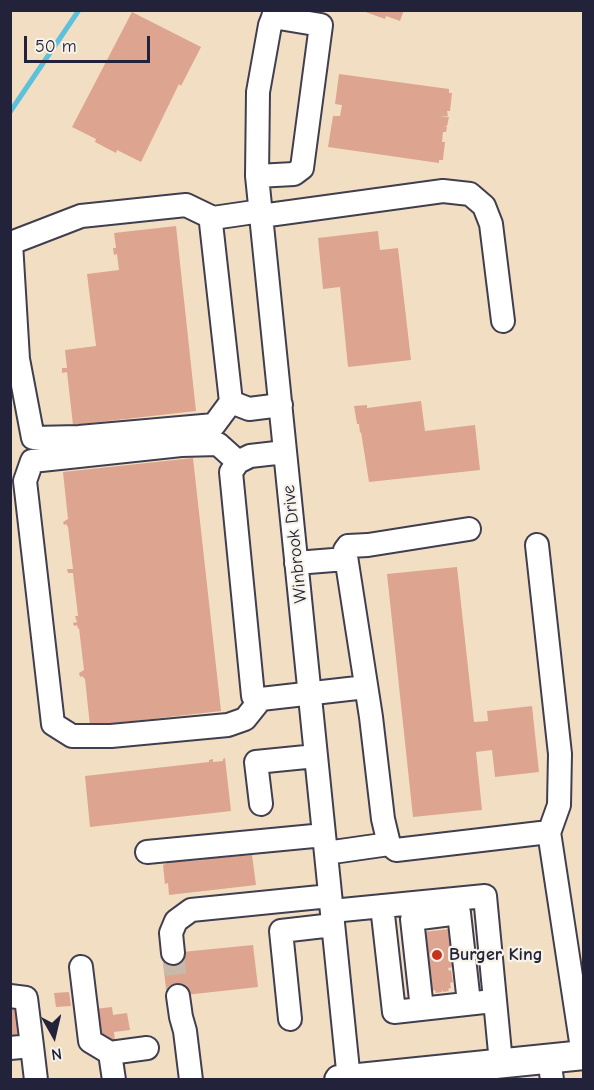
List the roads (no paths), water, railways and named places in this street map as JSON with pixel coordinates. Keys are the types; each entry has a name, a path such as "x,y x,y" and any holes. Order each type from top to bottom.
{"main road":[{"path":"345,1079 485,1069 550,1069 583,1055"}],"street":[{"name":"Winbrook Drive","path":"274,14 258,92 257,176 332,910 345,1079"},
{"path":"257,176 294,174 302,168 321,26 274,14"},
{"path":"213,218 211,223 231,402 214,425 79,437 33,438 18,359 11,243 81,216 186,205 213,218 443,191 470,194 484,206 491,224 503,321"},
{"path":"231,402 249,409 280,405"},
{"path":"238,462 218,444 181,445 32,461 25,481 53,724 72,736 111,736 228,724 244,719 261,699"},
{"path":"285,452 250,456 238,462 231,472 253,696 261,699 366,687"},
{"path":"469,529 348,546 345,550 383,819 389,844 396,850 549,833"},
{"path":"537,545 560,754 559,805 549,833 583,1055"},
{"path":"297,563 346,559"},
{"path":"261,804 256,762 316,756"},
{"path":"147,852 325,844 389,844"},
{"path":"173,953 171,933 176,921 191,910 278,900 332,910 485,896 495,1000 485,1069"},
{"path":"278,900 290,1019"},
{"path":"382,906 394,1012 495,1000"},
{"path":"281,931 332,910"},
{"path":"422,1009 412,919 459,913 469,1004"},
{"path":"81,967 90,1041 110,1053 147,1048"},
{"path":"10,996 26,998 21,1047 36,1080"},
{"path":"178,996 191,1080"},
{"path":"110,1053 114,1080"}],"waterway":[{"path":"10,112 79,10"}],"tunnel":[{"path":"173,953 178,996"}],"place":[{"name":"Burger King","path":"437,955"}]}
